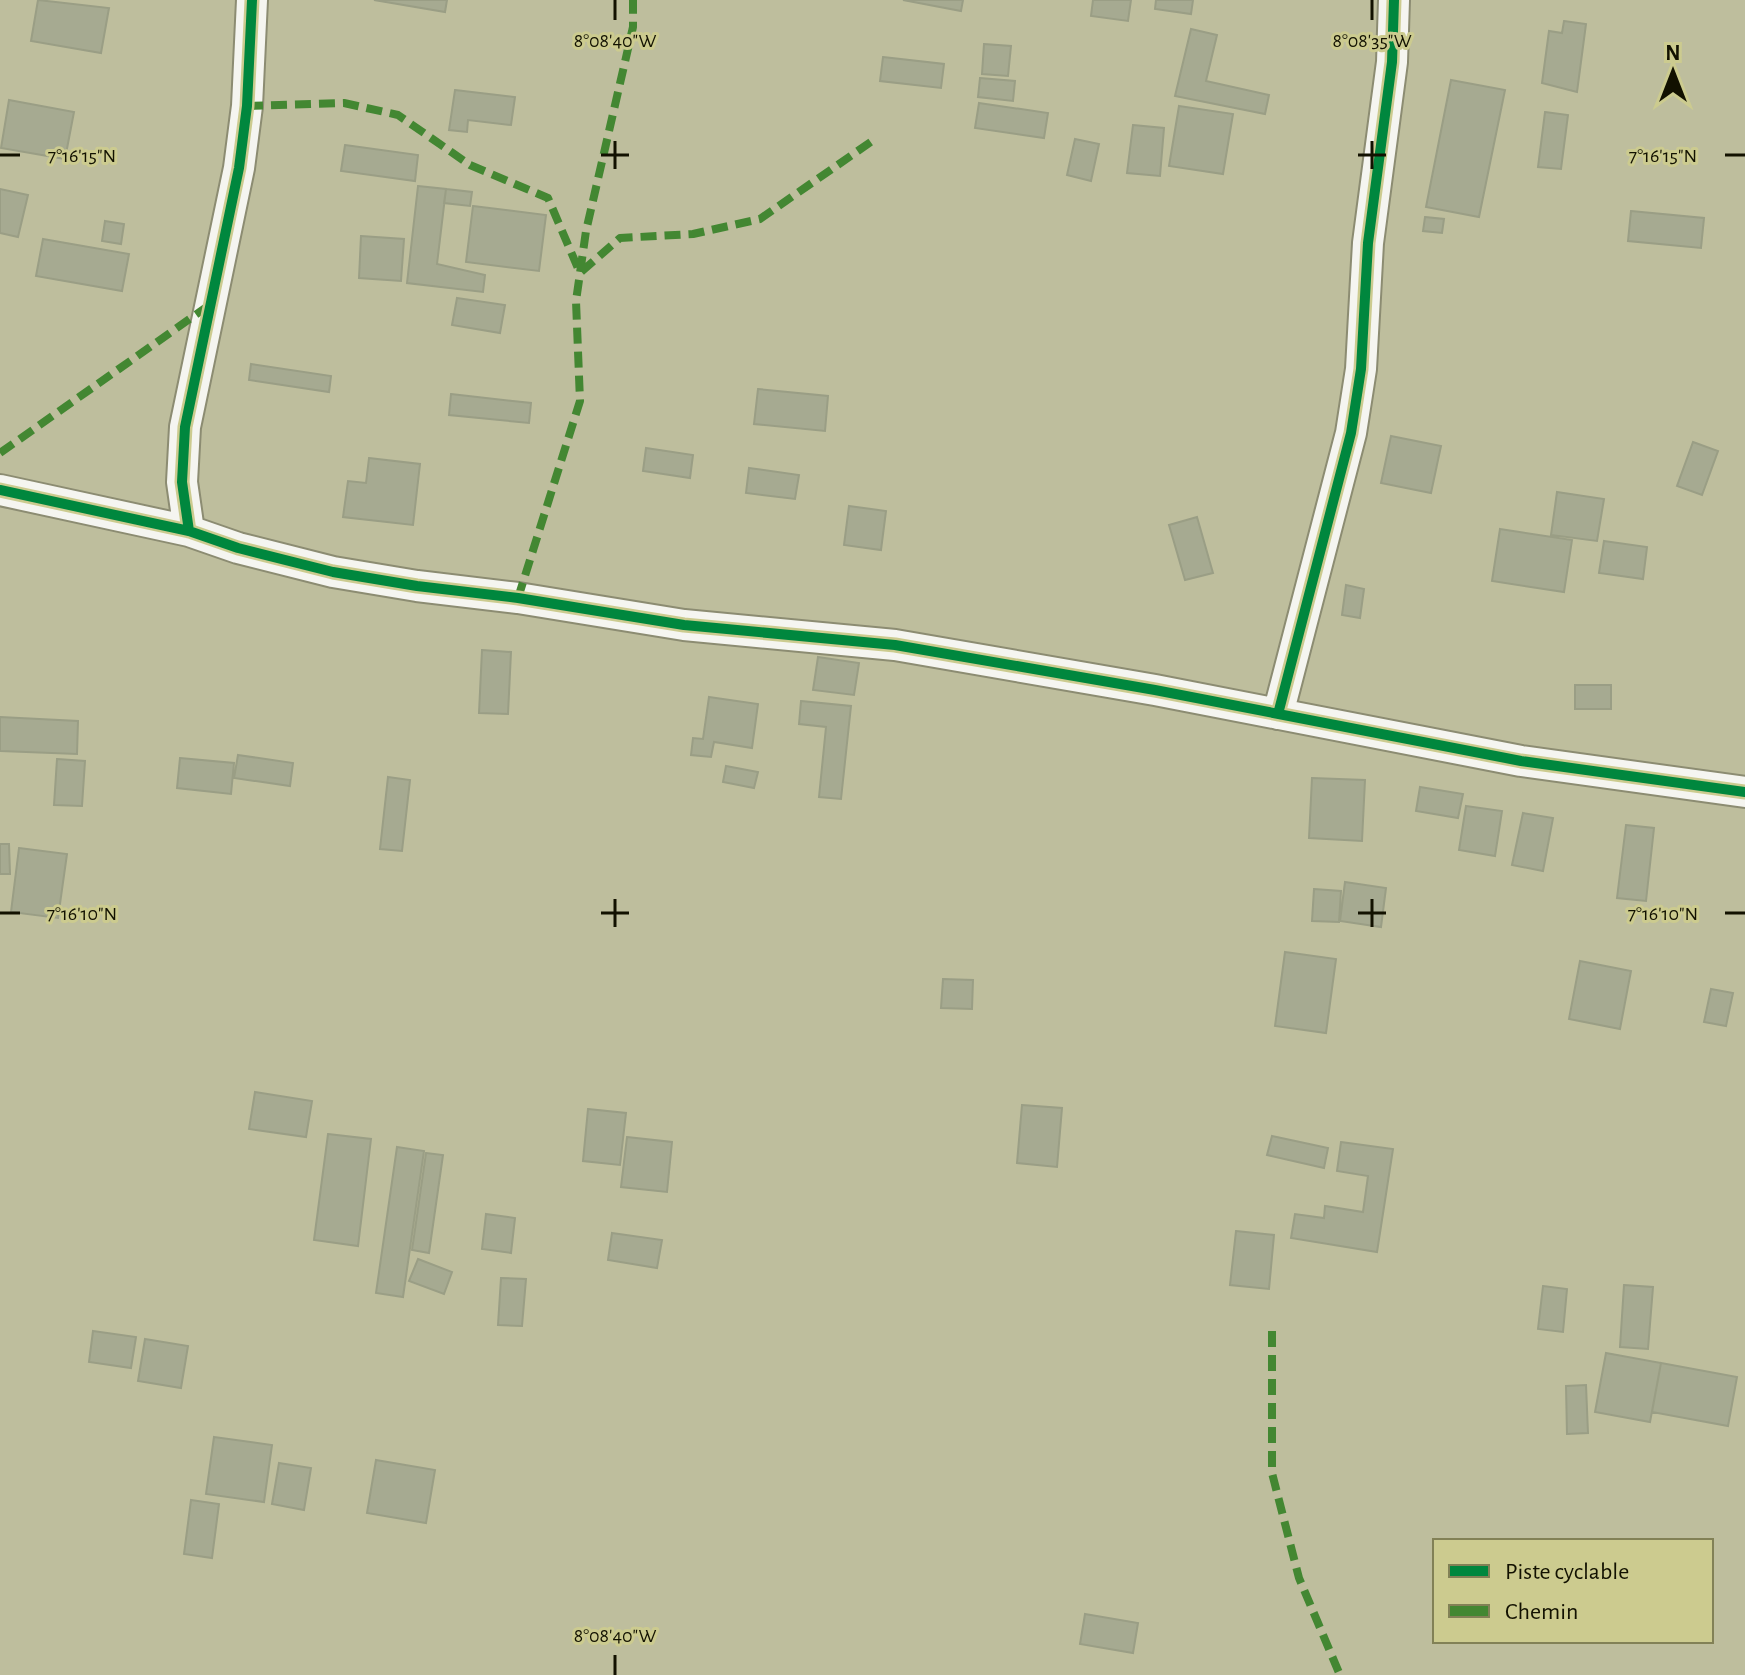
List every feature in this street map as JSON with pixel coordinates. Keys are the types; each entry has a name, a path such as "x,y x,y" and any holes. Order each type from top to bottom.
{"street":[{"path":"189,531 182,482 185,427 239,168 247,106 252,0"},
{"path":"1278,714 1351,433 1361,369 1368,243 1392,62 1394,0"},
{"path":"0,490 189,531 238,548 333,572 684,625 895,645 1521,761 1745,792"}],"building":[{"path":"38,0 109,8 101,53 31,41"},
{"path":"374,0 447,0 445,12"},
{"path":"903,0 963,0 961,11"},
{"path":"1093,0 1131,0 1128,21 1091,16"},
{"path":"1156,0 1193,0 1191,14 1155,9"},
{"path":"1564,21 1586,24 1577,92 1542,83 1549,31 1562,33"},
{"path":"1191,29 1217,35 1206,81 1269,95 1265,114 1175,96"},
{"path":"984,44 1011,46 1008,76 982,74"},
{"path":"883,57 944,64 941,88 880,81"},
{"path":"980,78 1015,81 1013,101 978,97"},
{"path":"1451,80 1505,90 1479,217 1426,207"},
{"path":"455,90 515,97 511,125 468,120 467,132 449,130"},
{"path":"9,100 74,112 65,159 1,148"},
{"path":"979,103 1048,113 1044,138 975,128"},
{"path":"1179,106 1233,114 1223,174 1169,166"},
{"path":"1545,112 1568,115 1561,169 1538,167"},
{"path":"1133,125 1164,128 1160,176 1127,173"},
{"path":"1075,139 1099,144 1091,181 1067,175"},
{"path":"345,145 418,155 415,181 341,171"},
{"path":"418,186 446,189 437,264 485,275 483,292 407,283"},
{"path":"0,189 28,195 18,237 0,233"},
{"path":"446,189 472,192 470,206 444,203"},
{"path":"473,206 546,215 539,271 466,262"},
{"path":"1631,211 1704,218 1701,248 1628,241"},
{"path":"1425,217 1444,219 1442,233 1423,231"},
{"path":"105,221 124,224 121,244 102,241"},
{"path":"361,236 404,239 401,281 359,278"},
{"path":"43,239 129,254 122,291 36,276"},
{"path":"457,298 505,305 500,333 452,325"},
{"path":"251,364 331,376 329,392 249,380"},
{"path":"758,389 828,396 825,431 754,424"},
{"path":"451,394 531,403 529,423 449,415"},
{"path":"1391,436 1441,446 1431,493 1381,483"},
{"path":"1693,442 1718,451 1702,495 1677,486"},
{"path":"646,448 693,455 690,478 643,471"},
{"path":"369,458 420,464 413,525 343,517 348,481 366,483"},
{"path":"749,468 799,475 795,499 746,493"},
{"path":"1557,492 1604,499 1597,541 1551,535"},
{"path":"849,506 886,511 881,550 844,545"},
{"path":"1197,517 1213,573 1185,580 1169,525"},
{"path":"1500,529 1572,540 1564,592 1492,581"},
{"path":"1604,541 1647,547 1643,579 1599,573"},
{"path":"1346,585 1364,589 1360,618 1342,615"},
{"path":"482,650 511,652 508,714 479,713"},
{"path":"818,657 859,663 854,695 813,690"},
{"path":"1575,685 1611,685 1611,709 1575,709"},
{"path":"709,697 758,704 752,748 714,742 711,757 691,755 693,738 703,739"},
{"path":"801,701 851,706 841,799 819,797 826,727 799,724"},
{"path":"0,717 78,721 77,754 0,751"},
{"path":"238,755 293,763 290,786 234,778"},
{"path":"180,758 234,763 231,794 177,788"},
{"path":"57,759 85,761 82,806 54,805"},
{"path":"726,766 758,772 754,788 723,782"},
{"path":"388,777 410,780 402,851 380,849"},
{"path":"1312,778 1365,780 1362,841 1309,838"},
{"path":"1420,787 1463,794 1458,818 1416,811"},
{"path":"1466,806 1502,811 1495,856 1459,850"},
{"path":"1523,813 1553,818 1543,871 1512,865"},
{"path":"1626,825 1654,828 1646,901 1617,898"},
{"path":"0,844 9,844 10,874 0,874"},
{"path":"19,848 67,854 58,918 11,912"},
{"path":"1345,882 1386,888 1381,927 1340,921"},
{"path":"1314,889 1341,891 1339,922 1312,921"},
{"path":"1285,952 1336,959 1326,1033 1275,1026"},
{"path":"1580,961 1631,971 1620,1029 1569,1019"},
{"path":"943,979 973,980 972,1009 941,1008"},
{"path":"1711,989 1733,993 1726,1026 1704,1022"},
{"path":"255,1092 312,1101 306,1137 249,1129"},
{"path":"1022,1105 1062,1108 1057,1167 1017,1163"},
{"path":"588,1109 626,1113 620,1165 583,1161"},
{"path":"328,1134 371,1139 358,1246 314,1240"},
{"path":"1272,1136 1328,1148 1324,1168 1267,1155"},
{"path":"627,1137 672,1142 667,1192 621,1187"},
{"path":"1341,1142 1393,1149 1377,1252 1291,1238 1295,1214 1324,1218 1325,1206 1363,1212 1368,1176 1337,1171"},
{"path":"397,1147 424,1151 403,1297 376,1293"},
{"path":"426,1153 443,1155 429,1253 412,1250"},
{"path":"486,1214 515,1218 511,1253 482,1249"},
{"path":"1236,1231 1274,1235 1269,1289 1230,1285"},
{"path":"612,1233 662,1240 657,1268 608,1260"},
{"path":"418,1259 452,1272 444,1294 409,1281"},
{"path":"501,1278 526,1279 522,1326 498,1325"},
{"path":"1624,1285 1653,1287 1648,1349 1620,1347"},
{"path":"1543,1286 1567,1289 1563,1332 1538,1329"},
{"path":"93,1331 136,1337 131,1368 89,1362"},
{"path":"145,1339 188,1346 181,1388 138,1381"},
{"path":"1606,1353 1661,1363 1650,1422 1595,1412"},
{"path":"1661,1363 1737,1377 1728,1426 1652,1412"},
{"path":"1586,1385 1588,1433 1567,1434 1566,1386"},
{"path":"214,1437 272,1445 264,1502 206,1494"},
{"path":"376,1460 435,1470 426,1523 367,1513"},
{"path":"279,1463 311,1468 304,1510 272,1504"},
{"path":"191,1500 219,1504 212,1558 184,1554"},
{"path":"1085,1614 1138,1623 1133,1653 1080,1644"}],"marked path":[{"path":"518,598 580,401 576,301 586,231 633,27 633,0"},
{"path":"247,106 344,103 398,115 470,165 548,198 580,273 620,238 693,234 760,219 875,139"},
{"path":"0,453 208,306"},
{"path":"1272,1331 1272,1473 1299,1578 1340,1675"}],"cycle path":[{"path":"189,531 182,482 185,427 239,168 247,106 252,0"},
{"path":"1278,714 1351,433 1361,369 1368,243 1392,62 1394,0"},
{"path":"0,490 189,531 238,548 333,572 684,625 895,645 1155,690 1521,761 1745,792"}]}
